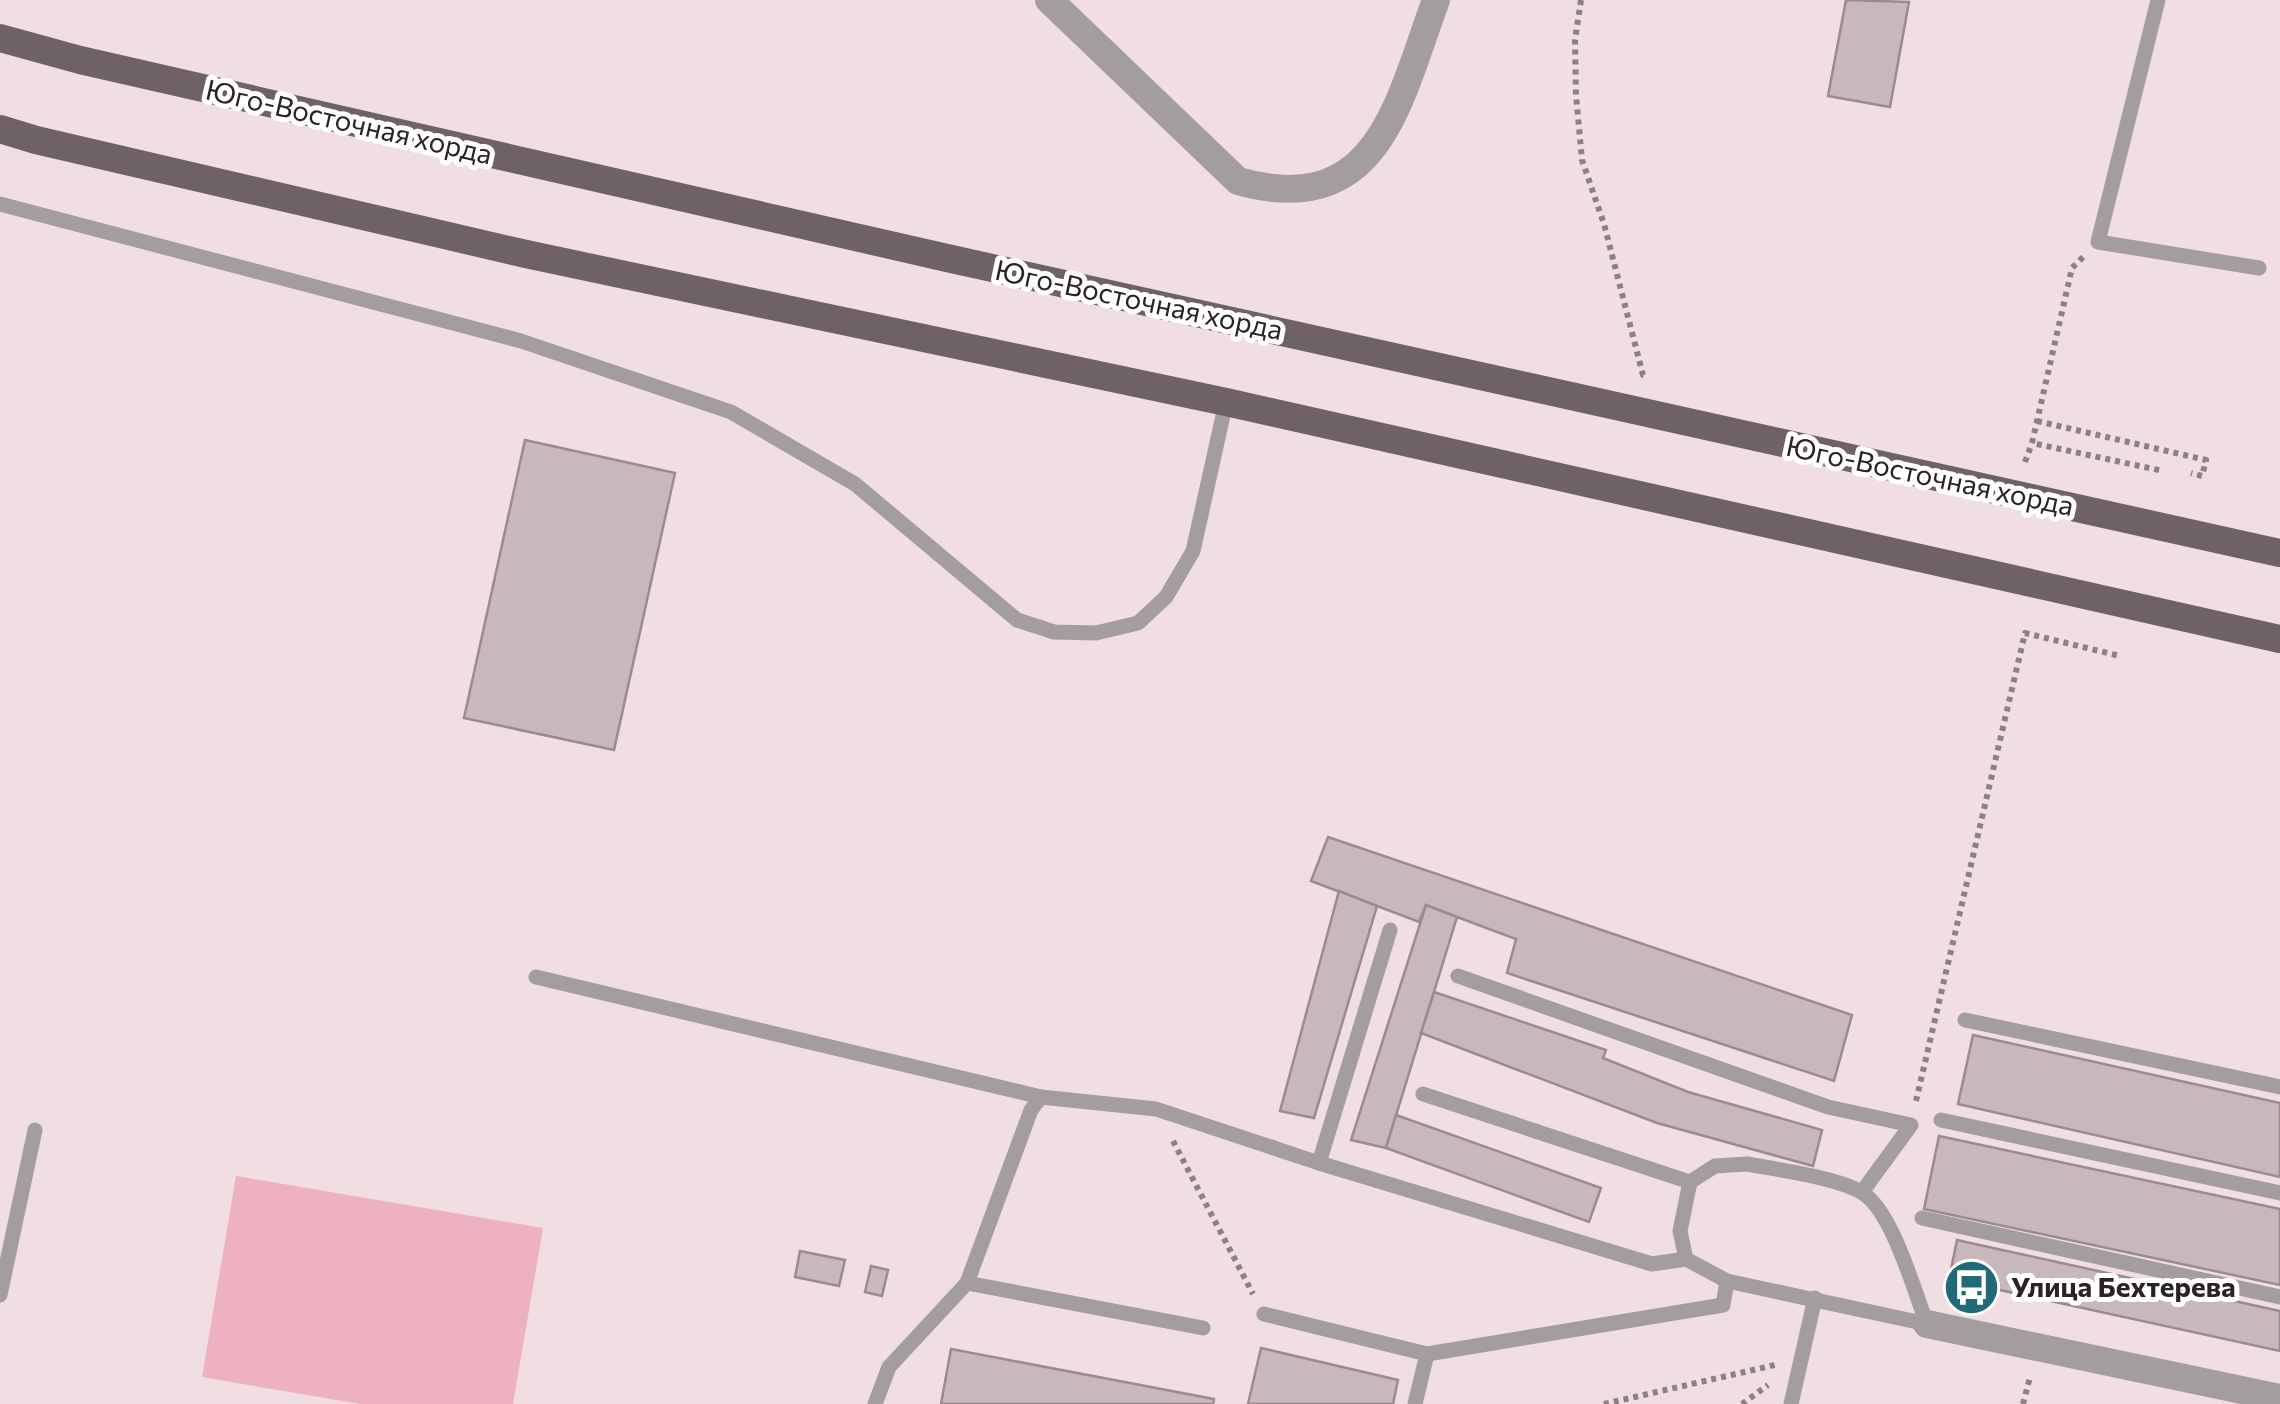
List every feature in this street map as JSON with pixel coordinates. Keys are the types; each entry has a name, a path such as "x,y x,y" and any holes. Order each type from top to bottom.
{"main road":[{"name":"Юго-Восточная хорда","path":"0,38 80,60 928,254 2280,553"},
{"path":"0,128 36,140 526,254 1226,402 2280,639"}],"street":[{"path":"1049,0 1238,181 1272,191 1312,188 1348,175 1378,144 1436,0"},
{"path":"1927,1324 2280,1398"}],"lane":[{"path":"2158,0 2098,242 2259,268"},
{"path":"0,204 521,341 731,412 856,484 1017,620 1054,632 1096,633 1138,624 1166,598 1193,551 1226,402"},
{"path":"1319,1163 1390,930"},
{"path":"1458,976 1828,1107 1911,1125 1862,1192"},
{"path":"536,977 1041,1097 1156,1109 1652,1264 1686,1258 1727,1280 1927,1324"},
{"path":"1965,1020 2280,1087"},
{"path":"1423,1094 1690,1182"},
{"path":"875,1404 889,1367 968,1283 1032,1110 1041,1097"},
{"path":"1942,1120 2280,1193"},
{"path":"0,1295 36,1130"},
{"path":"1686,1258 1680,1231 1690,1182 1716,1166 1747,1164 1792,1171 1862,1192 1882,1212 1927,1324"},
{"path":"1922,1218 2280,1296"},
{"path":"1264,1314 1426,1354 1723,1305 1727,1280"},
{"path":"968,1283 1203,1328"},
{"path":"1791,1404 1815,1298"},
{"path":"1416,1404 1426,1354"}],"path":[{"path":"1580,0 1576,77 1582,160 1604,224 1643,376 1662,380"},
{"path":"2008,458 2027,462 2072,268 2098,242"},
{"path":"2037,420 2206,460 2202,476 2191,474"},
{"path":"2032,443 2163,471"},
{"path":"1911,1125 2025,633 2120,656"},
{"path":"1156,1109 1264,1314"},
{"path":"1604,1404 1801,1360"},
{"path":"2024,1404 2032,1371"}],"shaded area":[{"path":"236,1176 543,1228 513,1404 360,1404 202,1377"}],"building":[{"path":"1846,0 1909,2 1890,107 1828,96"},
{"path":"525,440 675,473 614,750 464,718"},
{"path":"1328,837 1852,1015 1834,1081 1507,973 1516,939 1426,905 1419,922 1311,881"},
{"path":"1339,891 1377,906 1314,1118 1280,1111"},
{"path":"1426,905 1457,917 1386,1148 1351,1140"},
{"path":"1434,992 1606,1050 1603,1058 1688,1092 1822,1130 1813,1166 1657,1123 1421,1033"},
{"path":"1973,1035 2280,1103 2280,1177 1958,1104"},
{"path":"1396,1115 1601,1188 1589,1222 1386,1148"},
{"path":"1939,1136 2280,1209 2280,1285 1924,1209"},
{"path":"1957,1240 2280,1311 2280,1351 1949,1279"},
{"path":"800,1251 845,1260 839,1286 795,1277"},
{"path":"871,1266 888,1270 882,1296 865,1292"},
{"path":"1261,1348 1398,1380 1393,1404 1248,1404"},
{"path":"951,1349 1214,1399 1213,1404 941,1404"}],"place":[{"name":"Улица Бехтерева","path":"1972,1287"}]}
